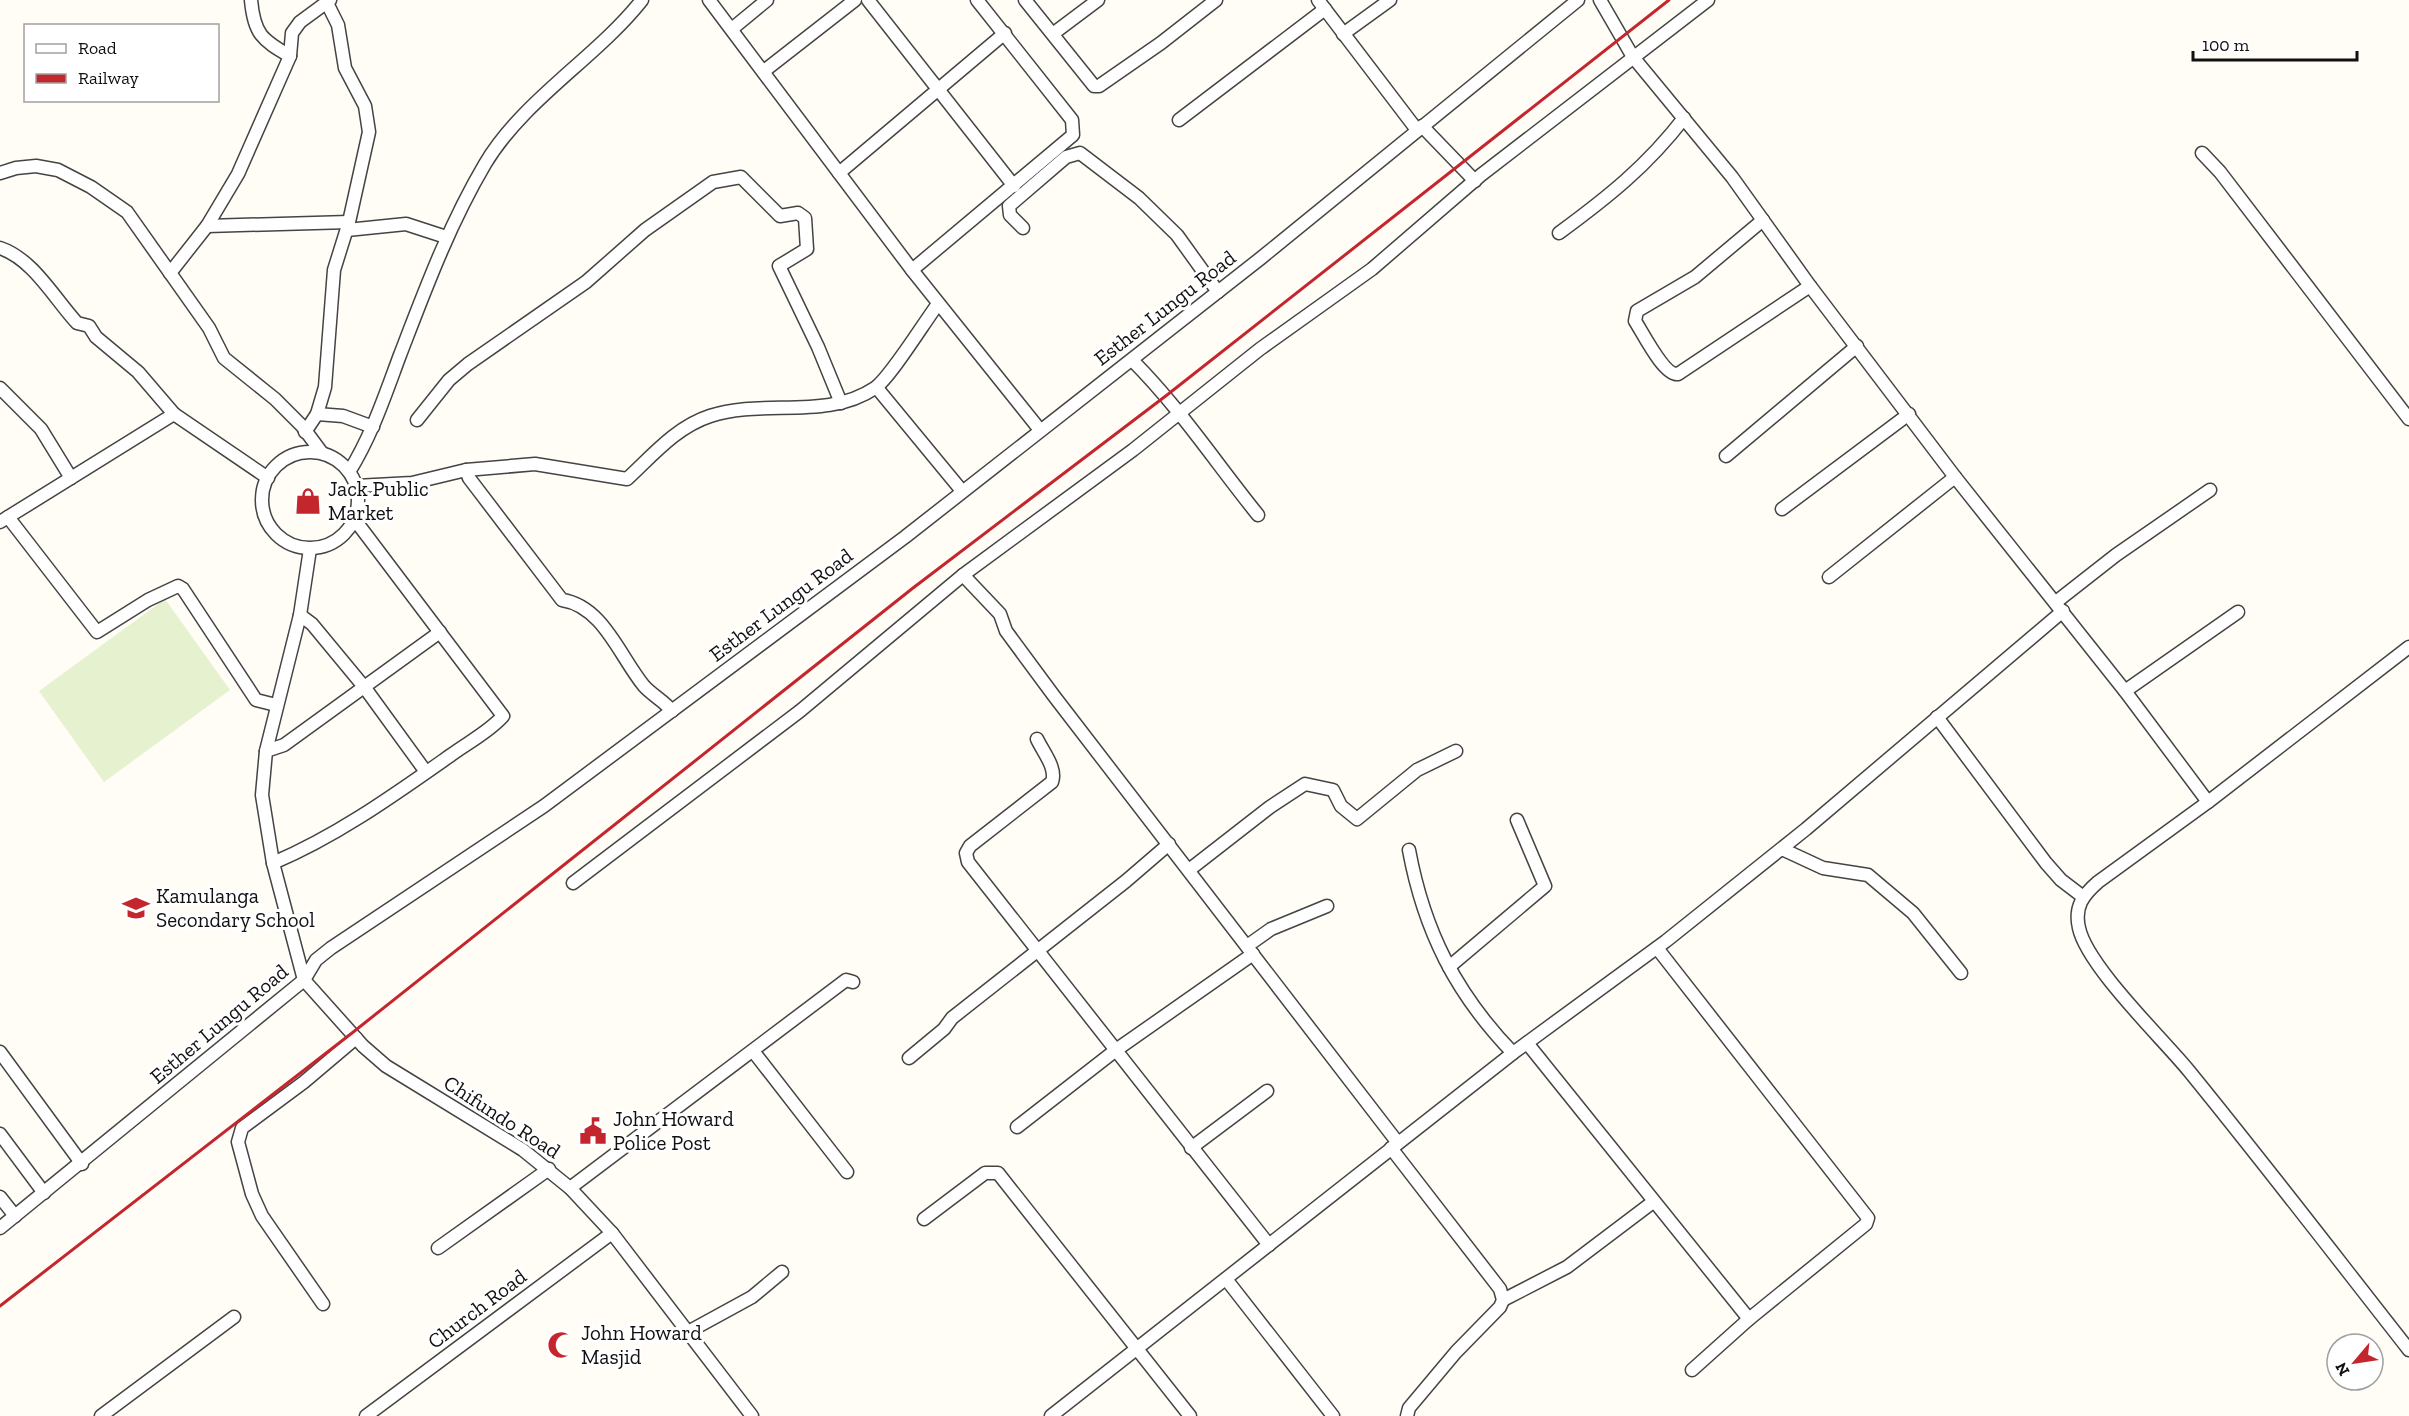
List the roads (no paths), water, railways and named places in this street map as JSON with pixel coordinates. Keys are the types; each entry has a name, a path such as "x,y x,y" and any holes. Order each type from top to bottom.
{"street":[{"path":"251,0 253,22 265,41 290,56"},
{"path":"349,472 373,427 446,237 487,161 561,78 593,50 642,0"},
{"path":"709,0 733,28 938,304 1040,430"},
{"path":"733,28 767,0"},
{"path":"764,71 855,0"},
{"path":"868,0 1014,186"},
{"path":"912,270 1069,140 1074,128 1072,120 977,0"},
{"path":"1025,0 1054,33 1094,86 1103,86 1215,0"},
{"path":"1054,33 1098,0"},
{"path":"1343,34 1390,0"},
{"name":"Esther Lungu Road","path":"0,1228 82,1164 304,980 316,960 331,948 543,806 962,491 1218,292 1578,0"},
{"path":"1600,0 1633,57 1684,118 1763,220 1810,286 1955,477 2125,691 2208,802"},
{"path":"573,884 800,711 963,575 1180,413 1260,349 1372,269 1474,181 1708,0"},
{"path":"170,273 207,226 238,174 290,56 292,33 300,22 329,2 338,25 340,54 368,120 367,145 348,226 334,270 325,387 317,414 305,432"},
{"path":"1179,120 1321,4 1420,128 1474,181"},
{"path":"839,173 1005,33"},
{"path":"1559,232 1626,183 1684,118"},
{"path":"1023,228 1010,215 1009,206 1066,157 1080,153 1139,198 1177,235 1218,292"},
{"path":"2202,153 2409,419"},
{"path":"0,173 36,166 58,170 91,187 127,212 209,328 224,358 275,399 322,453"},
{"path":"417,420 449,380 468,364 586,282 645,230 713,182 741,177 780,216 798,213 805,218 807,249 779,266 818,347 841,403"},
{"path":"1763,220 1695,277 1637,311 1635,321 1663,364 1670,373 1678,374 1810,286"},
{"path":"207,226 406,224 446,237"},
{"path":"0,248 12,252 24,262 77,322 89,326 96,337 138,372 174,414 268,478"},
{"path":"357,486 411,483 466,470 535,464 627,479 665,442 690,425 709,416 731,410 841,403 877,387 938,304"},
{"path":"1726,456 1857,346"},
{"path":"1132,360 1180,413 1258,515"},
{"path":"877,387 962,491"},
{"path":"0,388 41,429 71,478"},
{"path":"174,414 4,519 97,632 171,587 178,586 183,589 256,700 276,705"},
{"path":"317,414 343,416 373,427"},
{"path":"1782,509 1909,414"},
{"path":"307,451 322,453 341,463 357,486 358,504 354,520 341,538 332,544 310,549 284,540 270,527 262,500 268,478 278,464 288,458 307,451"},
{"path":"466,470 469,478 562,600 578,603 598,621 646,688 661,698 672,711"},
{"path":"1829,577 1955,477"},
{"path":"1051,1416 1513,1053 1657,948 1782,849 1937,717 2116,555 2210,490"},
{"path":"273,863 311,847 345,827 426,772 502,716 354,520"},
{"path":"304,980 273,863 262,795 266,751 300,615 310,549"},
{"path":"963,575 1000,614 1006,631 1250,950 1500,1289 1503,1300 1500,1308 1456,1352 1409,1408 1407,1416"},
{"path":"2125,691 2238,612"},
{"path":"300,615 312,624 365,688 426,772"},
{"path":"266,751 284,745 440,632"},
{"path":"2409,648 2082,896 2078,910 2078,928 2098,965 2188,1071 2409,1350"},
{"path":"1937,717 2046,863 2061,880 2082,896"},
{"path":"1036,739 1053,769 1053,782 970,846 966,854 968,862 1036,952 1269,1245"},
{"path":"1189,870 1262,813 1305,784 1333,790 1341,806 1357,819 1417,770 1456,751"},
{"path":"1449,967 1545,886 1517,820"},
{"path":"909,1058 944,1029 952,1018 1168,844"},
{"path":"1782,849 1823,868 1868,874 1912,913 1961,973"},
{"path":"1409,850 1423,908 1463,995 1513,1053"},
{"path":"1017,1127 1281,924 1327,906"},
{"path":"1657,948 1868,1218 1866,1224 1749,1319 1692,1370"},
{"name":"Chifundo Road","path":"304,980 356,1038 386,1066 523,1150 570,1188 612,1233 752,1416"},
{"path":"570,1188 846,980 853,982"},
{"path":"323,1304 262,1216 252,1194 238,1142 242,1128 304,1082 356,1038"},
{"path":"1527,1043 1749,1319"},
{"path":"0,1052 82,1164"},
{"path":"753,1052 847,1172"},
{"path":"1191,1148 1267,1090"},
{"path":"0,1134 44,1193"},
{"path":"438,1248 549,1169"},
{"path":"924,1218 985,1173 998,1173 1190,1416"},
{"path":"0,1197 15,1216"},
{"path":"1503,1300 1567,1267 1653,1202"},
{"name":"Church Road","path":"366,1416 380,1411 612,1233"},
{"path":"688,1332 752,1297 782,1272"},
{"path":"1226,1279 1333,1416"},
{"path":"101,1416 234,1317"}],"railway":[{"path":"0,1306 352,1033 913,588 1167,395 1669,0"}],"place":[{"name":"Jack Public Market","path":"308,501"},
{"name":"Kamulanga Secondary School","path":"136,908"},
{"name":"John Howard Police Post","path":"593,1131"},
{"name":"John Howard Masjid","path":"561,1345"}]}
